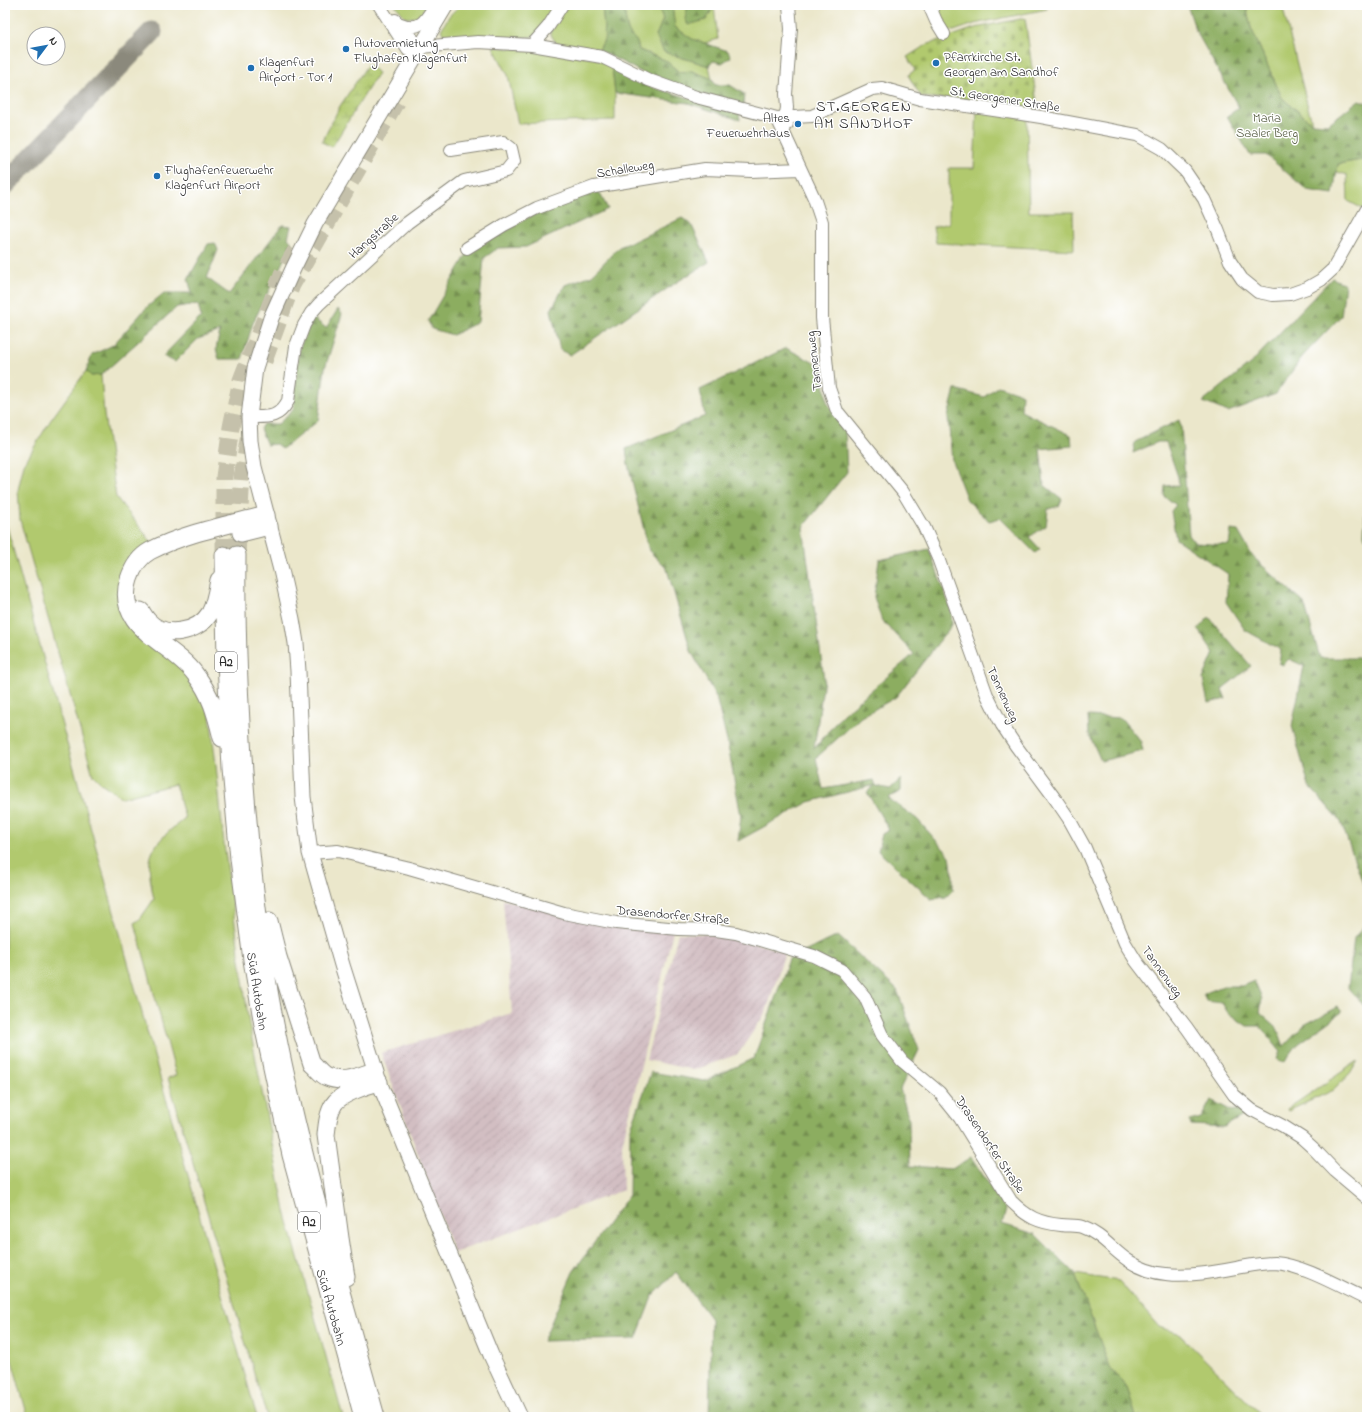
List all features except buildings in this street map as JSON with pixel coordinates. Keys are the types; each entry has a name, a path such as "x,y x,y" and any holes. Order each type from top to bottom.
{"highway":[{"path":"231,555 210,613 198,626 174,632 160,629 148,622 137,602 136,589 142,574 148,565 161,556 181,548 268,520"},
{"path":"231,769 214,706 206,690 195,673 182,660 140,627 132,616 129,606 127,596 128,584 132,570 139,559 149,552 177,540 268,520"},
{"name":"Süd Autobahn","path":"231,555 226,667 231,769 239,859 252,960 263,1025 291,1155 363,1417"},
{"name":"Süd Autobahn","path":"231,555 237,584 239,706 248,825 253,873 275,1023 316,1201 376,1417"},
{"path":"253,873 265,906 278,957 312,1064 326,1076 339,1080 377,1076"},
{"path":"358,1354 356,1324 340,1238 326,1135 328,1118 334,1103 347,1094 359,1089 377,1076"}],"main road":[{"path":"446,5 420,46 316,224 293,269 271,318 255,368 249,417 250,441 254,467 292,619 296,643 303,797 310,853 342,965 377,1076 491,1355 520,1417"}],"street":[{"path":"380,5 420,46"},
{"name":"St. Georgener Straße","path":"380,5 408,50 420,46 478,42 532,45 602,57 648,80 696,96 781,118 812,116 872,89 882,88 920,100 1047,118 1137,135 1162,149 1185,171 1204,198 1230,261 1242,279 1258,292 1273,295 1290,294 1307,288 1321,280 1333,269 1367,209"},
{"path":"398,23 414,27 419,25 426,21 436,5"},
{"path":"532,45 548,27 562,5"},
{"name":"Tannenweg","path":"789,5 791,30 786,94 787,108 781,118 800,169 814,198 822,222 822,318 829,388 837,411 903,492 924,527 938,558 987,695 1002,725 1056,800 1085,848 1126,943 1136,961 1188,1028 1234,1095 1252,1110 1302,1138 1314,1148 1335,1171 1367,1198"},
{"path":"929,5 944,34"},
{"name":"Hangstraße","path":"249,417 271,417 284,409 288,401 296,346 304,325 311,313 343,281 407,223 464,181 506,171 514,161 511,148 503,142 451,150"},
{"name":"Schalleweg","path":"467,248 504,225 537,208 594,187 705,169 751,171 800,169"},
{"name":"Drasendorfer Straße","path":"310,853 338,851 409,868 564,913 616,924 679,929 716,930 736,933 814,956 842,970 865,997 882,1036 902,1061 939,1092 960,1118 1011,1201 1022,1212 1047,1224 1082,1227 1098,1235 1128,1261 1146,1270 1166,1274 1206,1273 1263,1263 1285,1264 1305,1270 1367,1298"}],"shaded area":[{"path":"503,900 673,931 622,1145 623,1190 454,1253 381,1053 512,1013"},
{"path":"678,933 728,935 785,952 766,1012 738,1054 694,1070 646,1060"}],"green space":[{"path":"395,5 426,5 420,17 406,18"},
{"path":"460,5 558,5 541,31 531,37 446,39 441,30 449,16"},
{"path":"565,5 602,5 605,38 599,50 556,43 550,33"},
{"path":"602,5 625,5 627,28 636,41 639,50 665,60 679,72 692,71 712,79 715,85 730,85 744,94 743,105 697,93 649,76 599,50 605,38"},
{"path":"625,5 658,5 663,19 656,36 664,52 709,66 712,79 692,71 679,72 665,60 639,50 636,41 628,32"},
{"path":"658,5 672,5 675,27 692,39 728,51 731,57 722,63 713,61 709,66 664,52 656,36 663,19"},
{"path":"672,5 689,5 706,20 714,6 718,39 705,43 692,39 674,27"},
{"path":"688,5 714,6 706,20 688,25 685,19"},
{"path":"932,5 1046,5 1047,9 974,24 954,31 945,30"},
{"name":"Maria Saaler Berg","path":"1187,5 1246,5 1251,28 1282,98 1312,123 1328,124 1359,100 1367,103 1367,159 1338,164 1333,194 1307,190 1266,155 1250,155 1227,116 1239,108 1196,31"},
{"path":"1246,5 1282,5 1312,123 1282,98 1251,28"},
{"path":"1025,18 1038,110 982,101 921,97 908,75 915,70 907,57 926,45 975,28"},
{"path":"493,47 546,51 595,58 612,67 615,93 615,120 518,124 508,75"},
{"path":"368,64 378,73 332,147 322,142 340,106"},
{"path":"612,67 647,86 739,112 740,120 688,103 615,93"},
{"path":"977,110 1027,119 1029,212 1073,212 1074,250 936,243 933,227 949,223 949,168 974,168"},
{"path":"1367,159 1367,203 1363,209 1348,201 1347,175 1337,172 1338,164"},
{"path":"598,190 608,209 526,247 498,248 484,258 478,322 453,335 432,329 428,321 469,251 538,212"},
{"path":"682,218 691,224 709,262 570,355 560,350 551,310 565,285 592,275 619,247"},
{"path":"282,225 291,226 288,238 292,243 253,323 242,359 219,359 216,349 220,331 198,339 175,362 163,356 201,317 198,304 177,307 101,375 91,376 86,371 92,355 113,345 147,307 164,293 192,293 188,279 208,244 215,243 218,250 207,278 229,294"},
{"path":"1332,278 1345,284 1341,316 1302,357 1276,394 1228,412 1203,402 1252,362"},
{"path":"338,309 342,314 325,368 318,421 282,449 276,444 267,445 260,429 263,424 278,424 293,410 299,349 313,318 326,328"},
{"path":"786,348 822,367 827,402 845,429 847,472 803,527 824,679 814,749 842,715 914,654 882,621 874,597 879,560 929,549 951,610 952,625 896,697 861,717 816,758 823,789 874,780 876,786 890,789 901,779 901,791 888,798 917,819 950,856 953,890 946,897 931,899 878,851 882,834 889,830 867,792 875,785 809,802 738,841 741,816 727,741 716,697 691,651 667,569 649,551 628,464 626,449 705,416 700,390"},
{"path":"86,371 91,376 101,375 104,414 116,497 153,544 122,586 191,676 210,715 224,844 249,1024 285,1211 343,1417 267,1417 168,1078 176,1075 135,923 140,919 154,899 150,871 152,852 164,837 185,818 175,784 122,798 101,783 93,775 20,520 18,490 24,464 50,421"},
{"path":"998,386 1022,394 1021,411 1071,435 1072,446 1040,449 1044,485 1062,499 1059,506 1048,509 1046,526 1029,537 1040,549 1035,553 1000,518 989,521 967,500 952,461 948,417 955,389 984,397"},
{"path":"1179,420 1181,426 1189,535 1195,543 1229,545 1231,530 1238,531 1253,557 1304,603 1320,658 1367,658 1367,895 1341,822 1309,786 1292,726 1304,666 1289,659 1283,665 1279,663 1281,650 1245,630 1226,602 1228,574 1176,539 1171,511 1176,505 1164,496 1165,486 1179,485 1178,477 1166,442 1158,442 1133,453 1135,442"},
{"path":"1367,481 1367,540 1364,536"},
{"path":"5,520 159,1074 257,1417 28,1417 5,1336"},
{"path":"1209,617 1251,666 1222,689 1226,699 1208,703 1203,679 1214,653 1198,629"},
{"path":"1088,716 1121,718 1141,742 1143,751 1101,761 1089,734"},
{"path":"1367,922 1367,1009 1348,988 1354,938"},
{"path":"838,936 897,990 919,1050 900,1089 909,1120 910,1166 952,1169 971,1157 1006,1210 1002,1224 1035,1234 1075,1274 1110,1368 1127,1387 1136,1417 951,1417 931,1414 930,1417 709,1417 711,1319 676,1272 652,1297 636,1339 543,1341 573,1272 629,1195 630,1131 651,1072 705,1081 754,1058 789,959"},
{"path":"1254,981 1262,999 1260,1013 1277,1028 1284,1046 1304,1025 1338,1007 1342,1012 1297,1045 1284,1063 1277,1059 1280,1051 1260,1026 1247,1026 1228,1013 1222,1003 1206,1001 1203,994 1223,986 1242,986"},
{"path":"1358,1061 1352,1071 1334,1090 1288,1111 1287,1109"},
{"path":"1211,1100 1232,1111 1243,1108 1248,1113 1224,1127 1191,1125 1189,1121 1201,1118"},
{"path":"1075,1274 1119,1281 1159,1327 1178,1333 1263,1417 1136,1417 1127,1387 1110,1368"}],"taxiway":[{"path":"5,185 152,32"}],"tunnel":[{"path":"264,361 292,285 400,95"},
{"path":"224,555 224,477 231,427 241,380 282,274 296,250"},
{"path":"237,555 242,477 249,434"}],"place":[{"name":"Autovermietung Flughafen Klagenfurt","path":"346,49"},
{"name":"Pfarrkirche St. Georgen am Sandhof","path":"936,63"},
{"name":"Klagenfurt Airport - Tor 1","path":"251,68"},
{"name":"Altes Feuerwehrhaus","path":"798,124"},
{"name":"Flughafenfeuerwehr Klagenfurt Airport","path":"157,176"}],"district":[{"name":"ST.GEORGEN AM SANDHOF","path":"864,114"}]}
